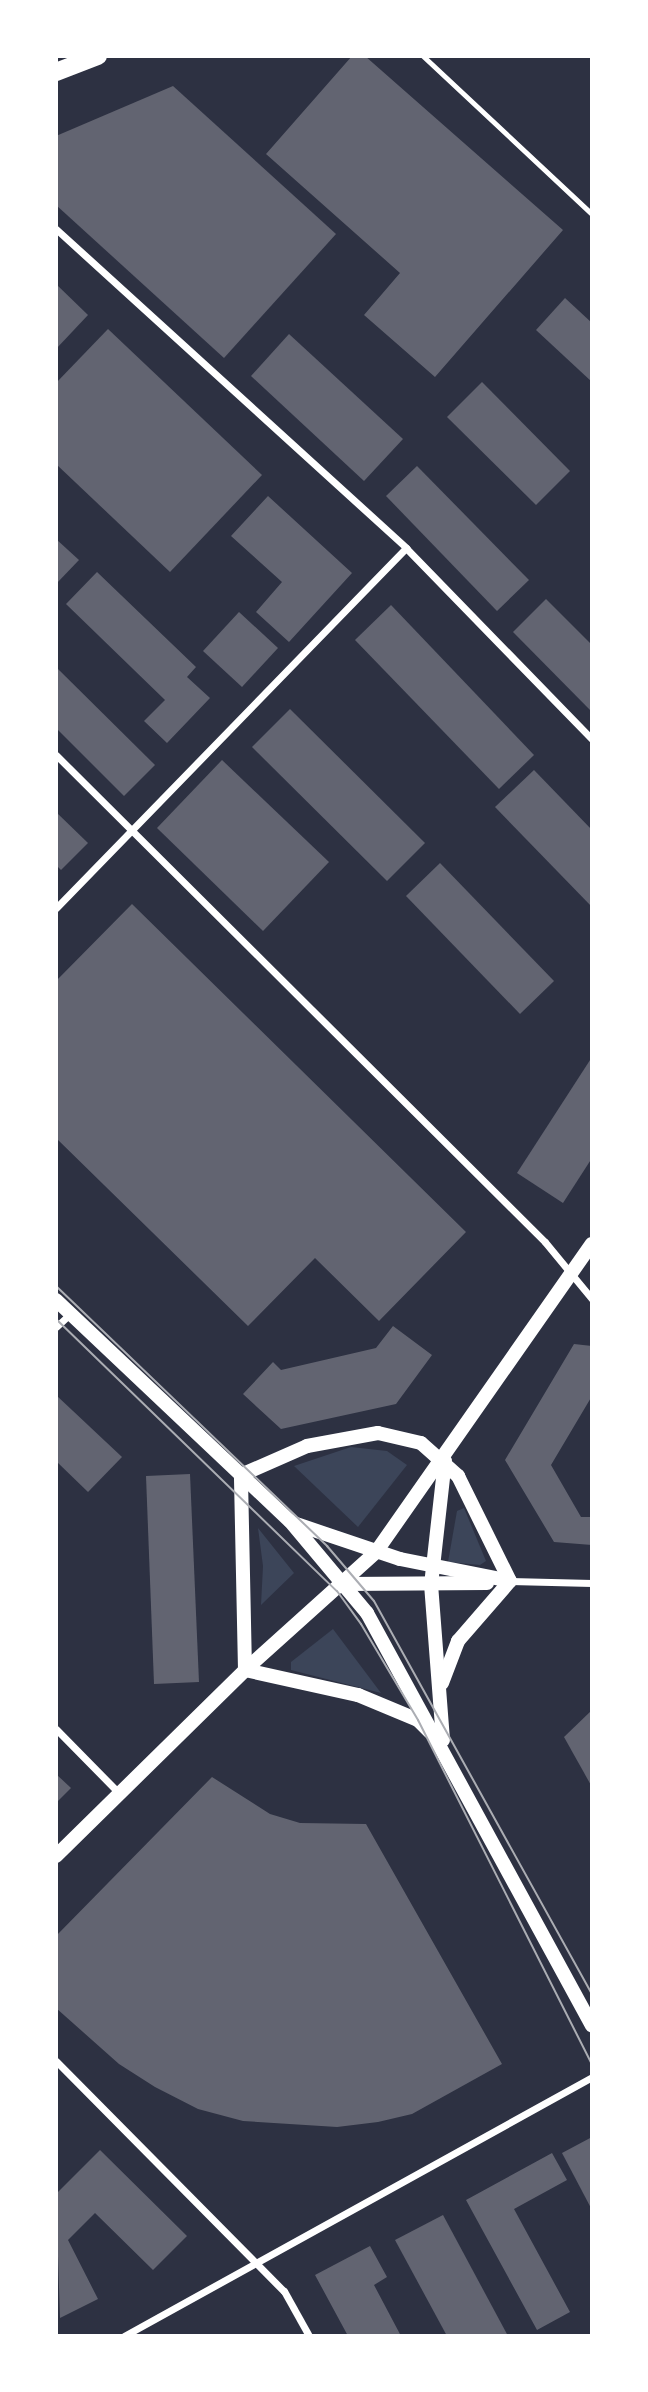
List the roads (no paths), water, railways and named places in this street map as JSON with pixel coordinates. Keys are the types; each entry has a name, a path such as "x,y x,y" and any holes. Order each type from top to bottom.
{"main road":[{"path":"56,72 98,56"},
{"path":"56,1857 118,1792 245,1670 345,1584 376,1552 445,1459 592,1244"},
{"path":"56,1300 290,1521 345,1584 443,1744 592,2026"},
{"path":"241,1475 307,1446 378,1433 421,1443 445,1459 471,1496 510,1581"},
{"path":"443,1744 431,1585 445,1459"},
{"path":"241,1475 245,1670"},
{"path":"290,1521 376,1552 432,1567 510,1581"},
{"path":"345,1584 431,1585 510,1581"},
{"path":"439,1695 458,1641 510,1581"},
{"path":"245,1670 387,1706 418,1720 443,1744"}],"street":[{"path":"56,229 406,548 592,739"},
{"path":"56,908 406,548"},
{"path":"56,755 572,1274 592,1299"},
{"path":"56,1327 71,1314"},
{"path":"510,1581 592,1583"},
{"path":"56,1729 118,1792"},
{"path":"56,2061 284,2291 309,2336"},
{"path":"124,2336 592,2077"}],"lane":[{"path":"423,56 592,214"}],"tram line":[{"path":"56,1286 327,1546 374,1601 592,1995"},
{"path":"56,1319 337,1591 361,1624 418,1720 592,2065"}]}
